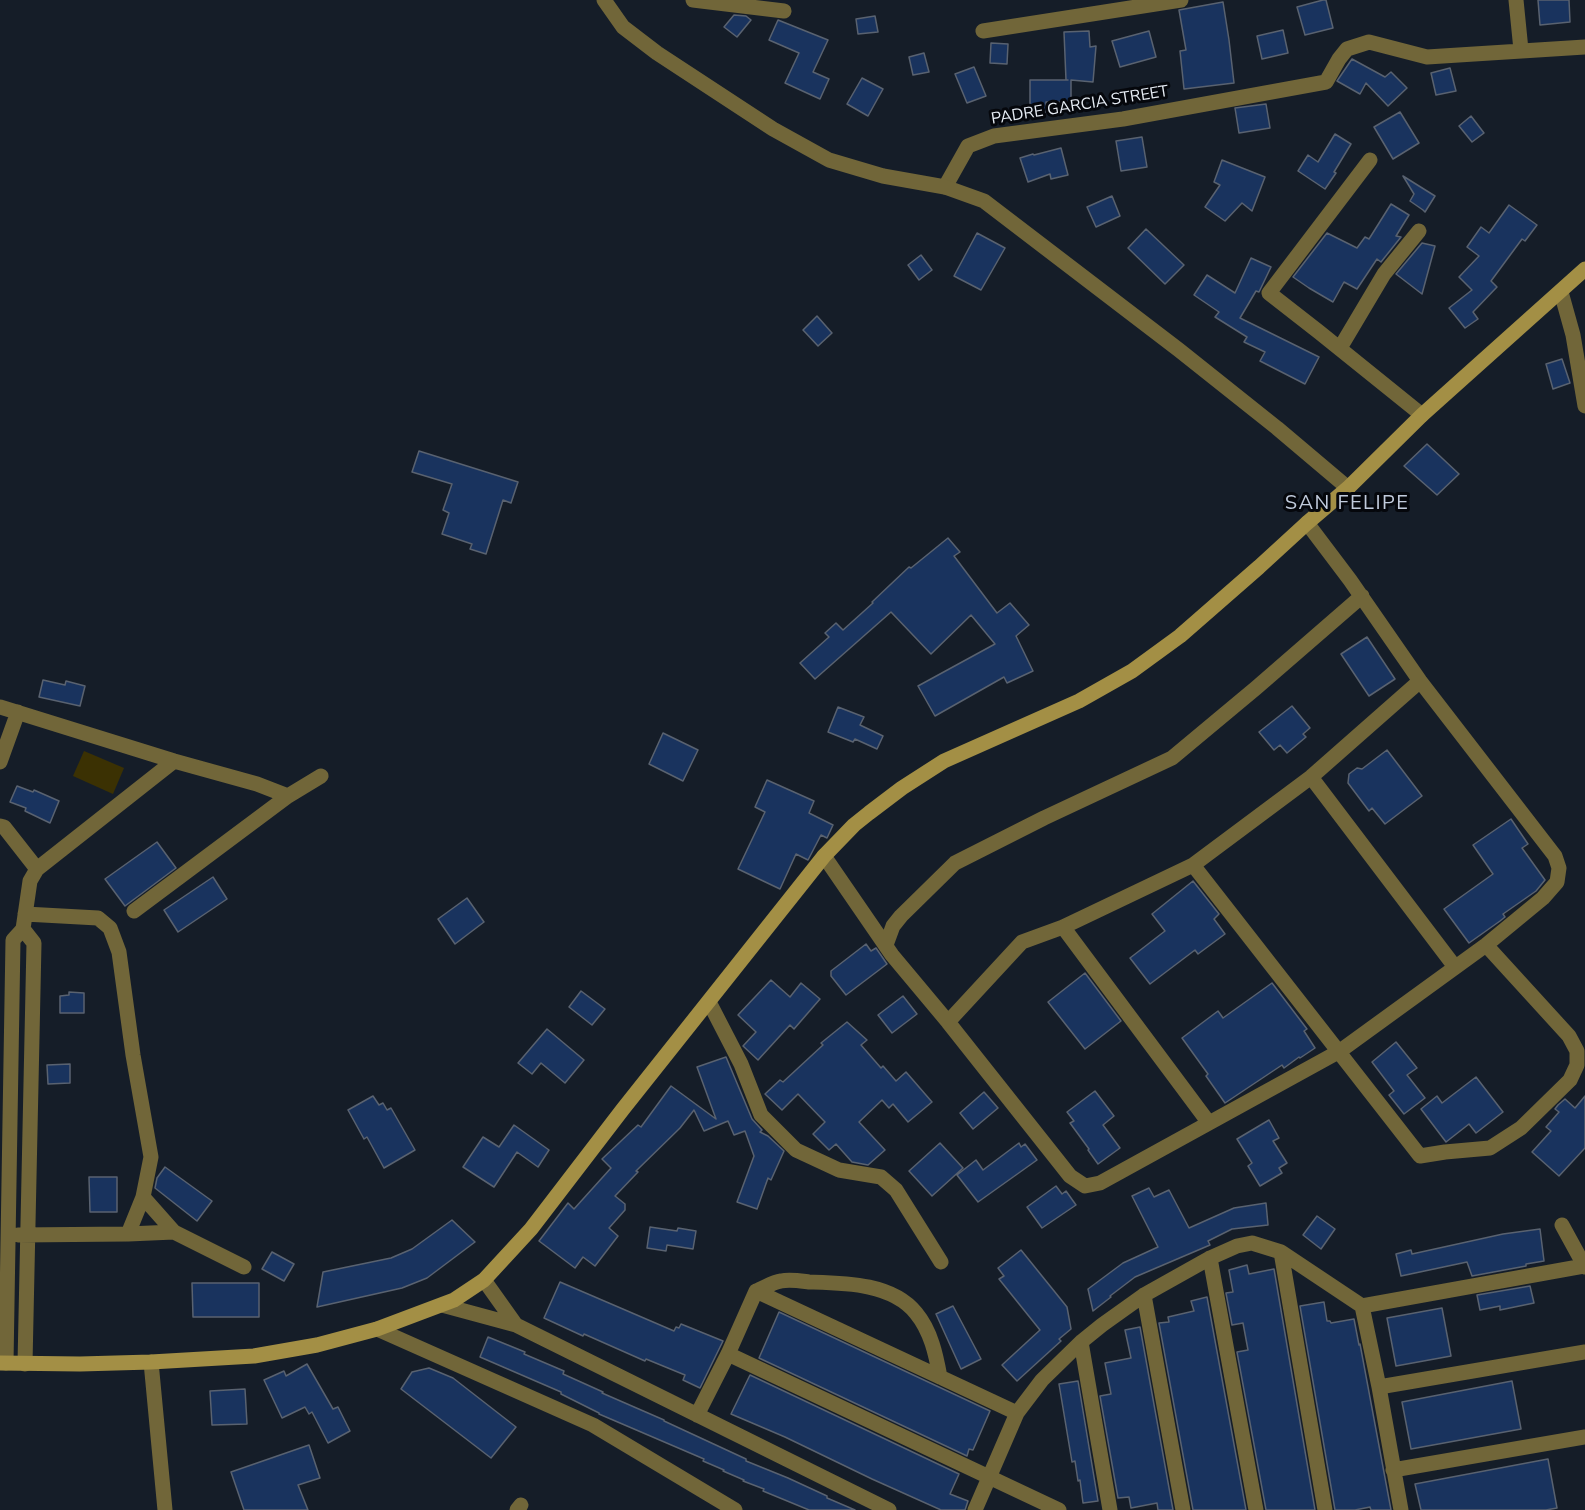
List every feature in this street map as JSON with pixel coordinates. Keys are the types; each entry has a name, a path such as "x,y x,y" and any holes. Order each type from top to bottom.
{"main road":[{"path":"3,1363 80,1364 254,1356 317,1345 377,1329 454,1300 484,1280 531,1229 824,856 854,825 902,788 944,761 1079,701 1132,671 1180,636 1348,488 1422,415 1585,269"}],"street":[{"path":"604,0 623,27 657,53 772,129 829,160 883,176 945,187 984,201 1179,350 1348,488"},
{"path":"693,0 784,11"},
{"path":"983,31 1102,7 1181,0"},
{"path":"1516,0 1521,50"},
{"name":"PADRE GARCIA STREET","path":"945,187 968,146 994,136 1123,119 1326,82 1347,50 1369,42 1428,57 1585,47"},
{"path":"1370,160 1269,293 1422,415"},
{"path":"1340,348 1384,274 1419,231"},
{"path":"1561,292 1573,335 1585,406"},
{"path":"824,856 892,955 1070,1176 1085,1186 1100,1183 1340,1051 1486,945 1543,898 1557,882 1559,868 1554,856 1420,681 1362,596 1307,523"},
{"path":"886,945 893,926 901,916 955,864 1044,818 1172,758 1362,596"},
{"path":"948,1022 1022,942 1063,927 1194,865 1311,777 1420,681"},
{"path":"0,707 257,784 288,796"},
{"path":"0,762 18,712"},
{"path":"3,1363 5,1062 12,936 26,908 33,875 174,761"},
{"path":"134,911 288,796 321,776"},
{"path":"1311,777 1455,967"},
{"path":"0,826 4,827 33,875"},
{"path":"1194,865 1420,1156 1490,1148 1521,1128 1570,1080 1577,1065 1577,1051 1569,1036 1486,945"},
{"path":"26,908 98,918 110,928 119,952 133,1055 151,1157 143,1197 128,1234"},
{"path":"1063,927 1209,1123"},
{"path":"12,936 34,944 25,1364"},
{"path":"709,1002 741,1064 761,1115 796,1150 839,1170 881,1177 896,1190 941,1262"},
{"path":"6,1041 31,1042"},
{"path":"5,1062 32,1064"},
{"path":"143,1197 174,1232 244,1267"},
{"path":"975,1510 1017,1413 1041,1380 1081,1342 1144,1295 1210,1258 1237,1246 1252,1243 1281,1252 1362,1306 1585,1267 1562,1225"},
{"path":"4,1234 27,1236 174,1232"},
{"path":"1281,1252 1325,1510"},
{"path":"1210,1258 1256,1510"},
{"path":"484,1280 516,1325"},
{"path":"697,1415 756,1291 782,1281 870,1287 897,1296 916,1312 928,1332 936,1355 940,1377"},
{"path":"756,1291 1017,1413"},
{"path":"1144,1295 1183,1510"},
{"path":"442,1305 516,1325 889,1510"},
{"path":"1362,1306 1401,1510"},
{"path":"377,1329 593,1425 735,1510"},
{"path":"1081,1342 1110,1510"},
{"path":"1379,1387 1585,1352"},
{"path":"728,1354 1059,1510"},
{"path":"151,1362 165,1510"},
{"path":"1393,1470 1585,1437"}],"shaded area":[{"path":"84,751 124,768 113,794 73,776"}],"building":[{"path":"1326,0 1333,28 1305,35 1297,7"},
{"path":"1538,0 1569,0 1570,22 1540,25"},
{"path":"1223,2 1234,83 1184,89 1180,51 1186,50 1179,10"},
{"path":"734,15 746,16 751,20 737,37 724,27"},
{"path":"875,16 878,32 858,34 856,19"},
{"path":"778,20 828,40 813,72 829,79 820,99 785,83 799,53 769,40"},
{"path":"1283,30 1288,53 1262,59 1257,36"},
{"path":"1089,31 1090,47 1096,46 1093,82 1071,80 1071,102 1046,102 1046,112 1030,112 1030,80 1066,80 1064,32"},
{"path":"1149,31 1156,57 1120,67 1112,41"},
{"path":"991,43 1008,44 1007,64 990,63"},
{"path":"924,53 929,72 913,75 909,57"},
{"path":"1352,59 1385,77 1391,72 1407,88 1388,106 1366,83 1360,94 1337,81"},
{"path":"974,67 986,96 967,103 955,74"},
{"path":"1450,68 1456,91 1436,95 1431,73"},
{"path":"862,78 883,89 868,116 847,104"},
{"path":"1266,104 1270,128 1239,133 1235,108"},
{"path":"1400,112 1419,143 1393,159 1374,127"},
{"path":"1471,116 1484,133 1472,142 1459,126"},
{"path":"1335,134 1351,144 1325,189 1298,171 1308,155 1318,162"},
{"path":"1142,137 1147,167 1121,171 1116,141"},
{"path":"1061,148 1068,175 1051,179 1050,174 1028,182 1020,158"},
{"path":"1222,160 1265,177 1252,211 1242,203 1225,221 1205,207 1220,185 1214,182"},
{"path":"1403,176 1435,196 1425,212 1410,201 1414,194"},
{"path":"1112,196 1120,216 1096,227 1087,207"},
{"path":"1391,204 1409,215 1396,236 1401,237 1381,262 1377,259 1357,289 1344,282 1333,302 1293,277 1327,233 1357,248 1365,237 1369,239"},
{"path":"1509,205 1537,225 1525,241 1522,239 1491,281 1497,287 1473,312 1478,319 1465,328 1449,308 1472,290 1459,277 1479,256 1467,247 1481,227 1489,233"},
{"path":"1146,229 1184,265 1165,284 1128,248"},
{"path":"977,233 1005,248 981,290 954,276"},
{"path":"1422,243 1435,246 1422,294 1396,274"},
{"path":"921,255 932,270 919,280 908,265"},
{"path":"1251,258 1271,267 1259,292 1256,291 1240,318 1319,357 1305,384 1260,361 1265,352 1244,342 1247,337 1215,317 1219,312 1194,295 1207,275 1235,293"},
{"path":"817,316 832,333 818,346 803,330"},
{"path":"1562,359 1570,383 1553,389 1546,364"},
{"path":"1427,444 1459,474 1437,495 1404,466"},
{"path":"419,451 518,482 511,503 503,500 486,554 470,549 472,544 442,534 449,513 443,510 452,484 412,472"},
{"path":"948,538 960,552 954,556 997,613 1010,603 1029,625 1016,636 1033,671 1007,683 1004,677 935,716 918,686 995,644 971,615 931,654 891,612 815,679 800,663 829,637 825,633 836,623 843,630 909,567 911,568"},
{"path":"1367,637 1395,679 1369,696 1341,654"},
{"path":"43,680 65,685 66,681 85,686 80,706 39,697"},
{"path":"1292,706 1310,728 1303,734 1306,737 1287,753 1280,745 1274,750 1259,732"},
{"path":"838,707 864,717 860,725 883,736 877,749 855,739 853,742 828,732"},
{"path":"663,733 698,750 683,781 649,764"},
{"path":"1387,750 1422,796 1385,824 1372,808 1369,811 1348,783 1349,774 1357,768 1362,769"},
{"path":"767,780 814,801 809,813 833,825 827,838 821,835 808,860 796,854 780,889 738,869 765,812 755,807"},
{"path":"17,786 33,792 34,790 59,801 50,823 25,811 26,808 10,802"},
{"path":"1511,819 1528,844 1522,848 1545,880 1536,891 1503,914 1505,917 1469,943 1444,909 1493,874 1473,845"},
{"path":"157,842 176,868 125,906 105,879"},
{"path":"213,877 227,899 178,932 164,910"},
{"path":"1193,881 1219,914 1214,919 1225,934 1198,954 1195,950 1150,984 1130,958 1165,931 1152,914"},
{"path":"467,898 484,922 455,944 438,919"},
{"path":"866,944 871,951 876,948 887,964 846,995 831,976 831,971"},
{"path":"1085,973 1121,1021 1085,1049 1048,1002"},
{"path":"771,980 790,997 801,983 820,999 794,1029 790,1025 758,1060 743,1046 756,1032 738,1015"},
{"path":"1272,983 1307,1029 1304,1031 1315,1048 1284,1068 1282,1065 1225,1103 1206,1076 1208,1074 1182,1038 1218,1011 1223,1018"},
{"path":"581,991 605,1009 592,1025 569,1007"},
{"path":"69,992 84,993 84,1013 60,1013 60,996 69,995"},
{"path":"903,996 917,1014 892,1033 878,1015"},
{"path":"847,1022 867,1040 861,1045 881,1068 883,1066 896,1081 906,1072 932,1102 908,1122 893,1104 889,1108 882,1100 859,1122 885,1150 868,1165 852,1162 836,1144 829,1150 813,1134 825,1122 798,1094 782,1110 765,1094 780,1080 783,1082 823,1045 821,1043"},
{"path":"547,1029 584,1060 565,1083 541,1063 532,1074 518,1063"},
{"path":"1396,1042 1417,1068 1407,1075 1425,1098 1404,1114 1389,1095 1394,1091 1372,1062"},
{"path":"726,1057 752,1119 762,1130 760,1132 768,1136 784,1151 771,1180 768,1178 757,1209 737,1202 754,1156 745,1131 734,1135 728,1121 704,1131 694,1110 680,1128 636,1171 638,1172 615,1196 625,1204 625,1210 609,1228 618,1236 595,1266 583,1257 575,1268 539,1241 568,1203 574,1209 611,1168 602,1159 638,1125 641,1127 671,1086 716,1119 697,1067"},
{"path":"70,1064 70,1083 48,1084 47,1065"},
{"path":"1476,1077 1503,1112 1476,1133 1469,1124 1446,1142 1421,1109 1437,1096 1442,1103"},
{"path":"1095,1091 1114,1116 1103,1125 1120,1148 1098,1164 1070,1123 1074,1121 1067,1112"},
{"path":"984,1092 998,1108 973,1129 960,1113"},
{"path":"373,1096 379,1105 383,1103 387,1110 391,1108 415,1150 384,1168 367,1137 364,1139 348,1110"},
{"path":"1585,1096 1585,1148 1559,1176 1532,1152 1551,1131 1546,1127 1559,1112 1555,1109 1558,1105 1565,1099 1575,1108"},
{"path":"1269,1120 1279,1138 1273,1141 1287,1163 1279,1168 1282,1173 1260,1186 1248,1166 1252,1163 1237,1139"},
{"path":"514,1125 549,1150 538,1167 517,1152 494,1187 463,1167 483,1137 499,1147"},
{"path":"940,1143 963,1168 932,1196 909,1171"},
{"path":"1019,1143 1021,1147 1025,1144 1037,1160 978,1202 957,1175 976,1160 983,1170"},
{"path":"165,1167 212,1201 197,1221 155,1188 157,1178"},
{"path":"89,1177 117,1177 117,1212 90,1212"},
{"path":"1056,1186 1062,1194 1066,1191 1076,1205 1042,1228 1027,1207"},
{"path":"1149,1188 1154,1197 1169,1190 1189,1228 1234,1208 1266,1203 1268,1225 1232,1229 1208,1241 1210,1245 1135,1277 1093,1311 1088,1289 1123,1263 1158,1247 1132,1196"},
{"path":"1317,1216 1335,1229 1321,1249 1303,1235"},
{"path":"452,1220 475,1242 427,1278 402,1288 317,1307 323,1272 391,1258 412,1249"},
{"path":"650,1227 696,1231 693,1249 667,1245 666,1251 647,1248"},
{"path":"1540,1229 1544,1261 1472,1276 1467,1262 1401,1276 1396,1254 1411,1250 1412,1254 1503,1234"},
{"path":"1021,1250 1067,1307 1071,1329 1017,1381 1002,1365 1040,1330 999,1279 1004,1276 998,1268"},
{"path":"272,1252 294,1264 284,1281 262,1269"},
{"path":"1247,1265 1249,1274 1274,1269 1315,1510 1266,1510 1237,1352 1248,1350 1243,1323 1232,1325 1226,1293 1233,1292 1229,1270"},
{"path":"560,1282 674,1331 681,1324 723,1341 700,1388 683,1380 685,1375 646,1359 645,1361 584,1334 583,1336 544,1318"},
{"path":"192,1283 259,1283 259,1317 193,1317"},
{"path":"1530,1286 1534,1303 1500,1310 1500,1306 1480,1310 1477,1295"},
{"path":"1207,1297 1246,1510 1193,1510 1159,1323 1169,1322 1168,1317 1194,1311 1191,1301"},
{"path":"1324,1302 1327,1321 1331,1323 1354,1319 1391,1510 1371,1510 1370,1507 1335,1510 1300,1306"},
{"path":"953,1306 981,1359 961,1369 936,1314"},
{"path":"1442,1308 1451,1356 1396,1366 1387,1318"},
{"path":"779,1312 990,1411 973,1450 969,1449 967,1456 759,1358"},
{"path":"1140,1327 1173,1510 1158,1510 1157,1503 1131,1508 1129,1497 1118,1498 1100,1396 1111,1394 1105,1363 1131,1358 1125,1330"},
{"path":"488,1337 525,1352 524,1354 564,1371 563,1374 602,1393 855,1510 809,1510 763,1491 764,1489 703,1461 704,1459 599,1414 561,1392 480,1357"},
{"path":"307,1364 333,1409 338,1407 350,1431 328,1443 312,1412 309,1414 305,1407 282,1418 264,1380 284,1371 286,1376"},
{"path":"429,1368 453,1378 516,1427 491,1458 401,1389 412,1372"},
{"path":"750,1375 959,1474 950,1494 968,1501 965,1510 941,1510 731,1414"},
{"path":"1078,1381 1098,1501 1083,1503 1075,1461 1072,1462 1059,1384"},
{"path":"1512,1381 1521,1429 1411,1449 1402,1402"},
{"path":"245,1389 247,1424 212,1425 210,1391"},
{"path":"309,1445 320,1478 298,1485 308,1510 244,1510 231,1472"},
{"path":"1548,1459 1557,1508 1546,1510 1421,1510 1415,1484"}],"district":[{"name":"SAN FELIPE","path":"1347,504"}]}
